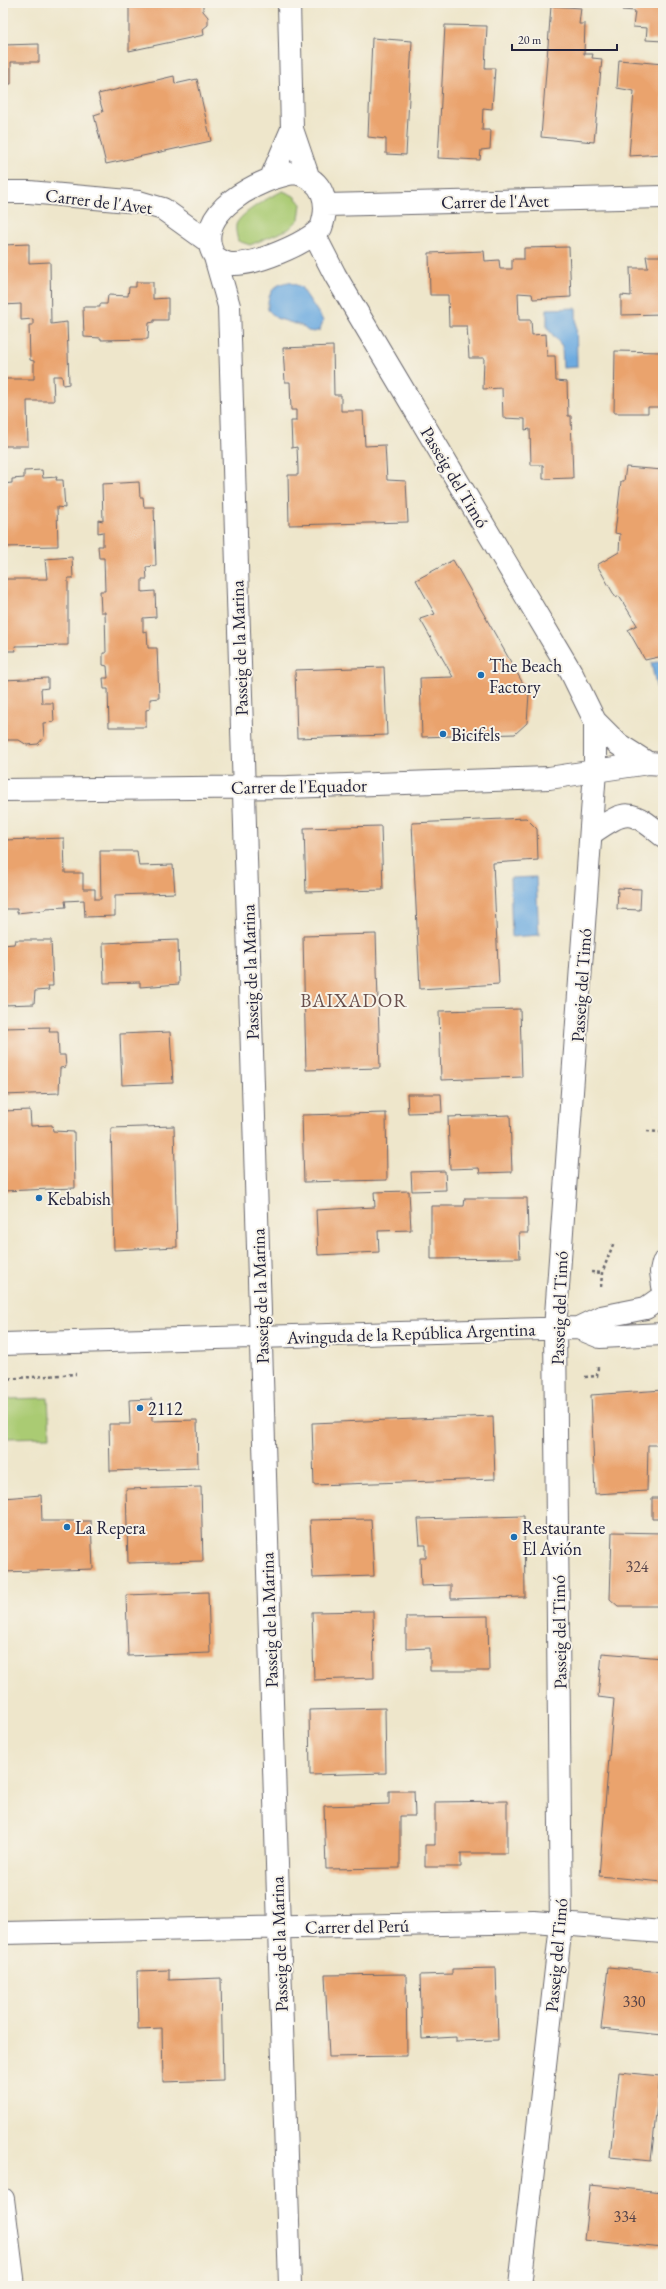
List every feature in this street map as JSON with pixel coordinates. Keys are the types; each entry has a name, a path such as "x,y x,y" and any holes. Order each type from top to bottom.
{"street":[{"path":"289,3 292,129 308,176 317,185 326,205 321,228 295,245 243,264 230,264 212,250 212,222 217,214 226,206 271,178 282,174 296,173 308,176"},
{"path":"271,178 292,129"},
{"name":"Carrer de l'Avet","path":"3,192 29,192 139,202 163,209 212,250"},
{"name":"Carrer de l'Avet","path":"326,205 663,197"},
{"name":"Passeig del Timó","path":"314,234 335,275 571,672 595,721 618,744 655,764"},
{"name":"Passeig de la Marina","path":"212,250 228,306 262,1338 290,2286"},
{"name":"Passeig de la Marina","path":"228,306 243,264"},
{"name":"Passeig del Timó","path":"520,2286 561,1925 555,1329 592,833 595,771 595,721"},
{"name":"Passeig del Timó","path":"595,771 655,764"},
{"name":"Carrer de l'Equador","path":"3,790 243,787 549,778 595,771"},
{"path":"592,833 623,815 640,817 663,836"},
{"path":"663,1263 661,1272 663,1286"},
{"name":"Avinguda de la República Argentina","path":"3,1344 262,1338 578,1328 601,1317 646,1308 663,1296"},
{"name":"Avinguda de la República Argentina","path":"578,1328 600,1337 663,1334"},
{"name":"Carrer del Perú","path":"3,1933 534,1922 663,1932"},
{"path":"3,2199 14,2286"}],"path":[{"path":"647,1131 660,1132"},
{"path":"601,1283 602,1273 614,1242"},
{"path":"591,1272 602,1273"},
{"path":"579,1378 597,1376 599,1364"}],"green space":[{"path":"283,191 294,196 301,204 299,219 289,229 250,245 238,241 236,225 243,215 256,205"},
{"path":"48,1398 50,1437 6,1438 5,1399"}],"water":[{"path":"289,282 301,287 321,317 323,321 320,330 314,332 308,331 302,326 276,318 268,310 269,299 272,291 279,285"},
{"path":"576,308 577,367 563,368 562,346 547,328 547,309"},
{"path":"663,661 663,717 651,663"},
{"path":"536,877 539,935 512,937 510,878"}],"building":[{"path":"129,3 203,3 203,11 208,17 208,25 203,29 204,35 129,51"},
{"path":"624,3 663,3 663,41 646,40 647,28 633,27 635,11 622,10"},
{"path":"551,6 581,8 579,24 585,24 584,54 593,54 592,58 602,59 594,142 541,137"},
{"path":"445,25 487,26 485,68 495,68 492,109 483,108 482,130 491,130 490,149 481,150 480,160 438,158"},
{"path":"372,38 412,41 406,155 386,154 386,139 368,137"},
{"path":"39,44 39,62 11,62 11,84 3,84 3,45"},
{"path":"619,60 663,64 663,154 629,156 634,91 617,88"},
{"path":"174,76 175,84 197,79 211,141 106,164 94,115 103,112 98,94"},
{"path":"29,244 29,263 50,262 51,324 67,322 69,384 63,385 62,376 53,376 54,401 27,401 28,446 3,446 3,379 34,379 34,361 30,360 29,325 33,325 33,319 21,320 21,304 3,305 3,245"},
{"path":"569,247 571,297 533,299 532,294 518,293 519,320 531,320 532,335 546,334 547,356 555,356 556,381 567,382 568,416 571,416 573,478 543,479 543,465 531,465 530,429 525,430 525,419 503,418 502,388 483,389 484,358 469,358 467,326 449,326 448,295 430,295 429,253 484,251 485,261 499,260 500,269 512,269 512,259 524,259 524,248"},
{"path":"646,256 663,256 663,314 621,315 621,295 631,296 630,268 648,268"},
{"path":"136,282 153,282 153,299 168,298 168,320 154,320 154,322 149,323 148,339 101,340 101,338 84,337 83,307 100,307 100,304 107,304 108,295 128,296 129,287 136,287"},
{"path":"333,346 334,395 341,395 341,411 363,411 365,446 385,445 387,480 406,481 408,522 289,525 288,475 298,475 297,447 292,448 291,421 296,421 296,410 291,410 290,382 285,382 283,348"},
{"path":"615,351 663,352 663,407 648,407 648,413 614,413"},
{"path":"626,467 663,470 663,656 645,660 628,630 637,625 619,596 616,598 597,565 619,552 620,534 615,533 621,481 624,481"},
{"path":"42,470 43,478 57,477 56,480 63,480 65,508 57,507 58,546 3,547 3,484 12,483 12,479 24,478 24,471"},
{"path":"139,482 140,497 143,497 144,507 154,507 156,566 146,567 147,579 142,579 142,592 155,591 156,617 143,618 143,632 147,631 148,648 157,648 159,698 150,699 150,709 146,710 146,727 109,727 108,689 104,689 103,678 108,678 107,666 103,665 103,653 106,653 105,612 101,612 100,591 105,591 104,558 99,558 98,546 103,546 103,532 98,533 98,520 103,521 102,484"},
{"path":"72,557 73,578 68,578 68,645 15,646 16,651 3,651 3,579 47,579 45,559"},
{"path":"453,560 529,694 527,723 515,734 422,737 420,678 453,677 420,619 435,614 416,580"},
{"path":"384,667 387,735 297,738 295,670"},
{"path":"48,678 48,688 41,689 42,703 53,703 54,722 43,723 44,737 38,744 27,745 19,740 3,740 3,680"},
{"path":"526,818 537,829 538,860 493,863 499,984 420,989 412,823"},
{"path":"381,826 383,890 306,892 304,828"},
{"path":"64,838 65,873 83,873 83,889 95,889 95,899 101,899 100,851 137,851 139,866 173,865 175,893 115,895 115,916 85,917 84,900 65,901 66,907 46,908 45,910 17,913 17,909 3,909 3,840"},
{"path":"618,888 641,889 640,910 617,909"},
{"path":"376,934 380,1068 306,1070 303,936"},
{"path":"15,940 51,940 53,986 48,986 49,990 35,991 34,1004 3,1005 3,945 14,944"},
{"path":"178,940 179,984 140,987 140,982 104,983 103,943"},
{"path":"520,1009 522,1077 441,1080 439,1011"},
{"path":"50,1027 49,1031 58,1031 59,1055 65,1055 66,1067 60,1068 59,1093 3,1095 3,1028"},
{"path":"170,1032 173,1083 122,1085 120,1034"},
{"path":"407,1094 441,1094 442,1112 408,1113"},
{"path":"30,1110 31,1126 52,1125 53,1131 74,1132 75,1188 3,1191 3,1111"},
{"path":"386,1113 387,1180 304,1182 302,1115"},
{"path":"510,1115 512,1172 480,1173 479,1168 450,1169 448,1117"},
{"path":"174,1126 177,1247 114,1250 111,1128"},
{"path":"445,1171 446,1190 412,1191 411,1172"},
{"path":"409,1191 411,1230 378,1231 379,1252 318,1255 316,1210 375,1207 374,1192"},
{"path":"465,1198 527,1198 528,1233 519,1233 520,1258 431,1259 431,1206 464,1206"},
{"path":"663,1390 663,1445 648,1445 647,1491 595,1494 591,1395"},
{"path":"152,1399 152,1421 197,1420 198,1468 110,1471 109,1424 130,1424 129,1400"},
{"path":"493,1416 495,1479 314,1485 312,1423"},
{"path":"201,1487 203,1561 128,1563 126,1489"},
{"path":"41,1495 42,1521 91,1521 93,1569 3,1572 3,1498"},
{"path":"652,1498 663,1498 663,1519 652,1519"},
{"path":"524,1516 525,1597 451,1599 451,1585 421,1586 420,1558 426,1558 426,1545 420,1545 418,1519"},
{"path":"371,1519 374,1576 313,1578 310,1520"},
{"path":"612,1532 663,1533 663,1606 618,1606 610,1599"},
{"path":"208,1592 210,1653 128,1656 126,1595"},
{"path":"373,1611 374,1678 314,1680 312,1612"},
{"path":"488,1616 489,1671 430,1671 430,1648 406,1649 406,1617"},
{"path":"602,1653 663,1658 663,1882 599,1876 614,1699 598,1697"},
{"path":"385,1708 386,1773 310,1775 309,1710"},
{"path":"389,1791 414,1791 415,1816 400,1816 400,1868 326,1869 324,1806 389,1804"},
{"path":"507,1801 507,1853 461,1853 461,1867 425,1867 425,1845 435,1845 435,1802"},
{"path":"608,1967 663,1972 663,2035 601,2029"},
{"path":"496,1968 498,2040 456,2041 456,2037 422,2039 420,1975 452,1974 452,1969"},
{"path":"169,1970 169,1980 221,1978 223,2080 163,2082 162,2028 138,2029 137,1971"},
{"path":"406,1974 407,2056 329,2057 325,1975"},
{"path":"619,2072 660,2076 651,2161 610,2157"},
{"path":"590,2185 663,2192 663,2248 584,2240"}],"place":[{"name":"The Beach Factory","path":"481,675"},
{"name":"Bicifels","path":"443,734"},
{"name":"Kebabish","path":"39,1198"},
{"name":"2112","path":"140,1408"},
{"name":"La Repera","path":"67,1527"},
{"name":"Restaurante El Avión","path":"514,1537"}],"district":[{"name":"BAIXADOR","path":"354,1000"}]}
